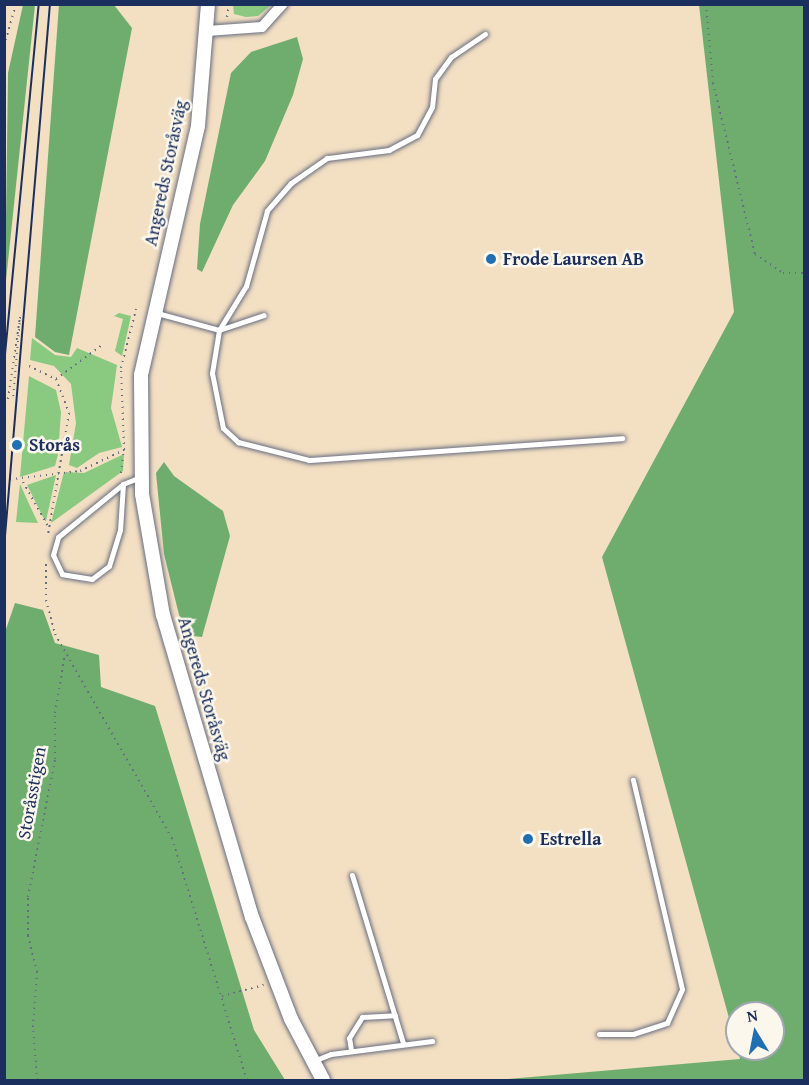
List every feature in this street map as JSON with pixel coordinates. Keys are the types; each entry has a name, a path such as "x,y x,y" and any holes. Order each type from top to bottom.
{"street":[{"name":"Angereds Storåsväg","path":"208,4 198,126 152,312 141,375 140,477 163,615 276,982 312,1062 323,1080"},
{"path":"207,32 262,27 283,4"}],"lane":[{"path":"485,34 451,57 435,79 432,107 417,135 389,150 327,158 291,183 267,211 246,286 219,330 214,399 223,428 238,442 309,460 622,438"},
{"path":"152,312 219,330 264,315"},
{"path":"123,484 122,522 109,566 92,579 62,574 53,555 58,537 123,484 140,477"},
{"path":"599,1034 633,1034 667,1023 682,989 633,780"},
{"path":"352,875 403,1043"},
{"path":"351,1050 349,1038 362,1017 396,1015"},
{"path":"312,1062 351,1050 432,1041"}],"path":[{"path":"4,46 16,4"},
{"path":"705,4 713,83 755,254 783,273 804,273"},
{"path":"119,477 124,450 121,368 136,309"},
{"path":"8,399 20,317 13,399"},
{"path":"56,379 102,345"},
{"path":"29,366 56,379 69,413 61,470"},
{"path":"4,480 23,482 61,470 86,470 124,450"},
{"path":"23,482 42,523 56,528"},
{"name":"Storåsstigen","path":"37,1080 33,1027 37,972 28,936 28,897 54,770 64,654 141,776 172,838 222,996"},
{"path":"247,1080 222,996 276,982"}],"green space":[{"path":"59,4 114,5 132,28 69,355 55,352 35,337"},
{"path":"233,4 271,5 258,16 246,17 234,14"},
{"path":"23,5 35,5 5,290 8,73"},
{"path":"699,5 804,5 804,1080 495,1080 725,1060 785,1061 785,1001 725,1001 725,1003 602,557 734,312"},
{"path":"297,37 303,59 293,95 265,161 233,205 202,272 197,269 200,224 231,73 251,52"},
{"path":"119,313 131,316 122,356 115,351 123,319 114,316"},
{"path":"32,338 55,355 71,357 77,348 117,365 111,408 122,447 99,453 77,468 69,465 76,423 71,384 54,366 30,360"},
{"path":"29,376 56,390 61,412 58,454 55,466 20,477"},
{"path":"124,454 123,471 51,523 64,472 84,473"},
{"path":"164,462 174,476 223,511 230,536 202,637 184,635 164,554 156,473"},
{"path":"56,475 46,521 45,521 27,485"},
{"path":"20,484 30,506 38,523 16,522"},
{"path":"15,603 43,610 55,643 99,655 101,687 155,706 254,1030 285,1080 5,1080 4,635"}],"tram line":[{"path":"4,365 39,4"},
{"path":"4,548 50,4"}],"place":[{"name":"Frode Laursen AB","path":"491,259"},
{"name":"Storås","path":"17,445"},
{"name":"Estrella","path":"528,839"}]}
